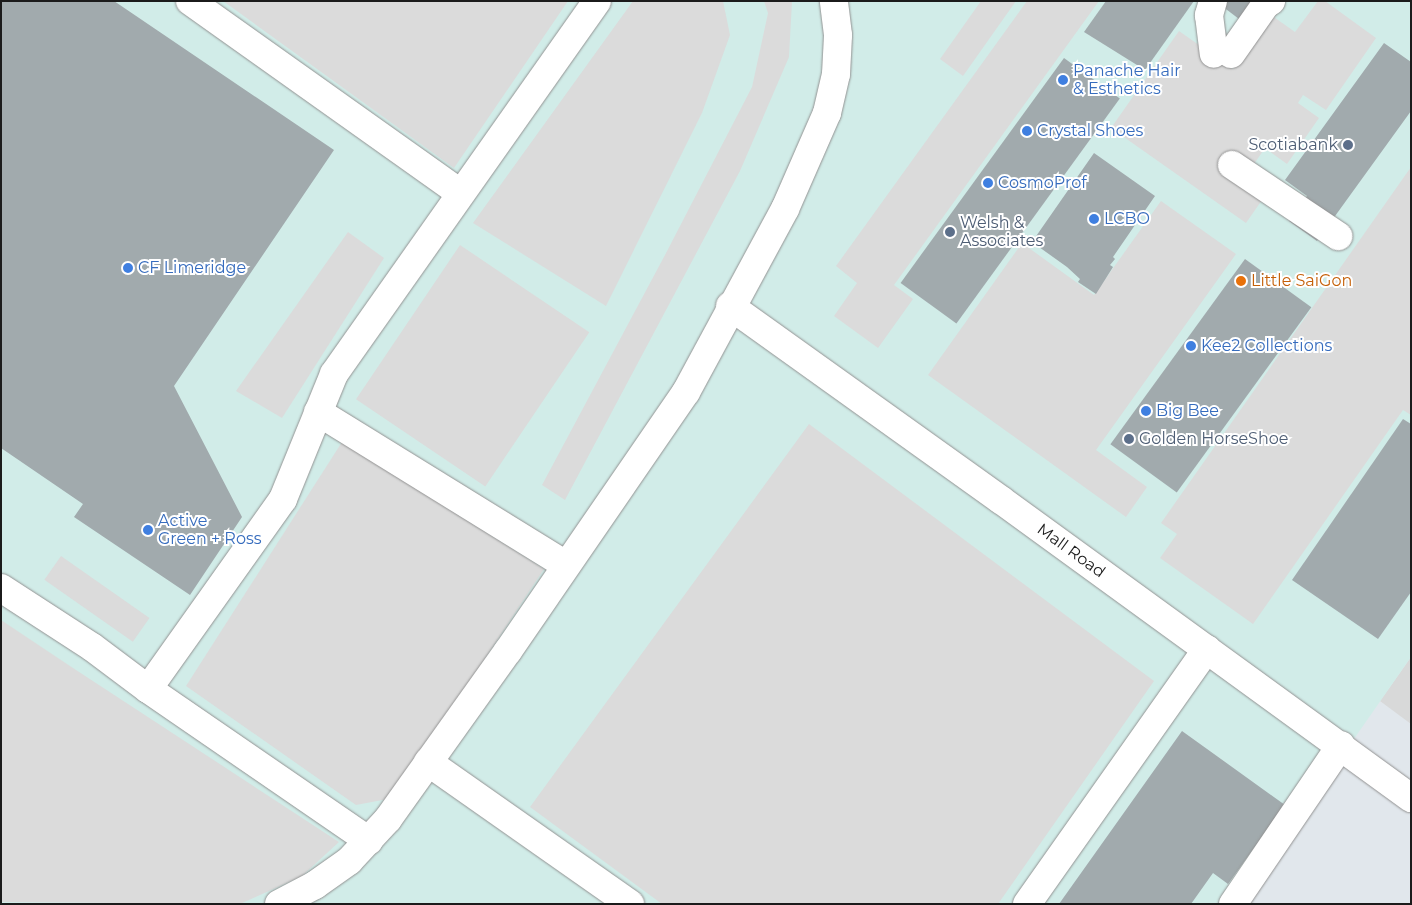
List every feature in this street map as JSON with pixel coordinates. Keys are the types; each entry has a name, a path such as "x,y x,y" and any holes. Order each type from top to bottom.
{"street":[{"path":"190,1 460,193"},
{"path":"148,690 283,499 334,374 597,1"},
{"path":"279,904 315,886 349,861 388,819 686,392 730,306 785,208 827,113 836,74 838,35 834,1"},
{"path":"1213,1 1209,14 1223,54 1266,4 1271,1"},
{"path":"1232,165 1338,236"},
{"name":"Mall Road","path":"730,306 1341,745 1411,798"},
{"path":"318,412 566,565"},
{"path":"1,588 92,647 148,690 369,841"},
{"path":"1027,904 1207,649"},
{"path":"1233,904 1341,745"},
{"path":"428,762 630,904"}],"shaded area":[{"path":"1,1 1411,1 1411,657 1239,904 1,904"},
{"path":"223,1 568,1 454,168"},
{"path":"633,1 723,1 730,35 702,113 606,306 473,223"},
{"path":"764,1 792,1 789,57 740,171 565,500 542,485 752,87 768,13"},
{"path":"981,1 1016,1 963,76 940,59"},
{"path":"1027,1 1099,1 894,285 913,299 878,348 834,316 857,283 836,266"},
{"path":"1318,1 1325,1 1376,38 1326,110 1303,95 1298,103 1319,118 1287,164 1265,148 1254,164 1276,180 1246,223 1111,128 1179,31 1233,69 1271,15 1295,32"},
{"path":"1411,167 1411,415 1403,410 1253,624 1160,558 1177,534 1161,523"},
{"path":"1161,201 1236,254 1096,450 1147,487 1126,517 928,375 1022,243 1094,295"},
{"path":"348,232 384,258 282,418 236,391"},
{"path":"460,245 589,332 485,486 356,399"},
{"path":"809,424 1154,681 998,904 662,904 530,807"},
{"path":"342,442 544,569 393,798 356,805 186,686"},
{"path":"61,556 149,618 133,642 44,580"},
{"path":"1,620 339,842 302,876 240,904 1,902"},
{"path":"1411,657 1411,724 1380,701"}],"building":[{"name":"CF Limeridge","path":"1,1 114,1 334,150 174,386 242,517 190,595 74,517 83,504 1,448"},
{"path":"1106,1 1194,1 1145,70 1084,32"},
{"path":"1219,1 1253,1 1239,19 1218,3"},
{"name":"Scotiabank","path":"1384,43 1411,62 1411,111 1317,241 1289,221 1307,196 1285,180"},
{"path":"1064,58 1120,99 956,323 901,283"},
{"name":"LCBO","path":"1094,153 1155,196 1113,257 1115,259 1110,265 1113,267 1096,294 1078,282 1080,279 1067,267 1032,242"},
{"path":"1245,259 1311,307 1177,492 1110,444"},
{"path":"1403,419 1411,424 1411,592 1378,639 1292,580"},
{"path":"1182,731 1285,805 1228,884 1213,873 1191,904 1059,904"}],"place":[{"name":"Panache Hair & Esthetics","path":"1063,80"},
{"name":"Crystal Shoes","path":"1027,131"},
{"name":"Scotiabank","path":"1348,145"},
{"name":"CosmoProf","path":"988,183"},
{"name":"LCBO","path":"1094,219"},
{"name":"Welsh & Associates","path":"950,232"},
{"name":"CF Limeridge","path":"128,268"},
{"name":"Little SaiGon","path":"1241,281"},
{"name":"Kee2 Collections","path":"1191,346"},
{"name":"Big Bee","path":"1146,411"},
{"name":"Golden HorseShoe","path":"1129,439"},
{"name":"Active Green + Ross","path":"148,530"}]}
